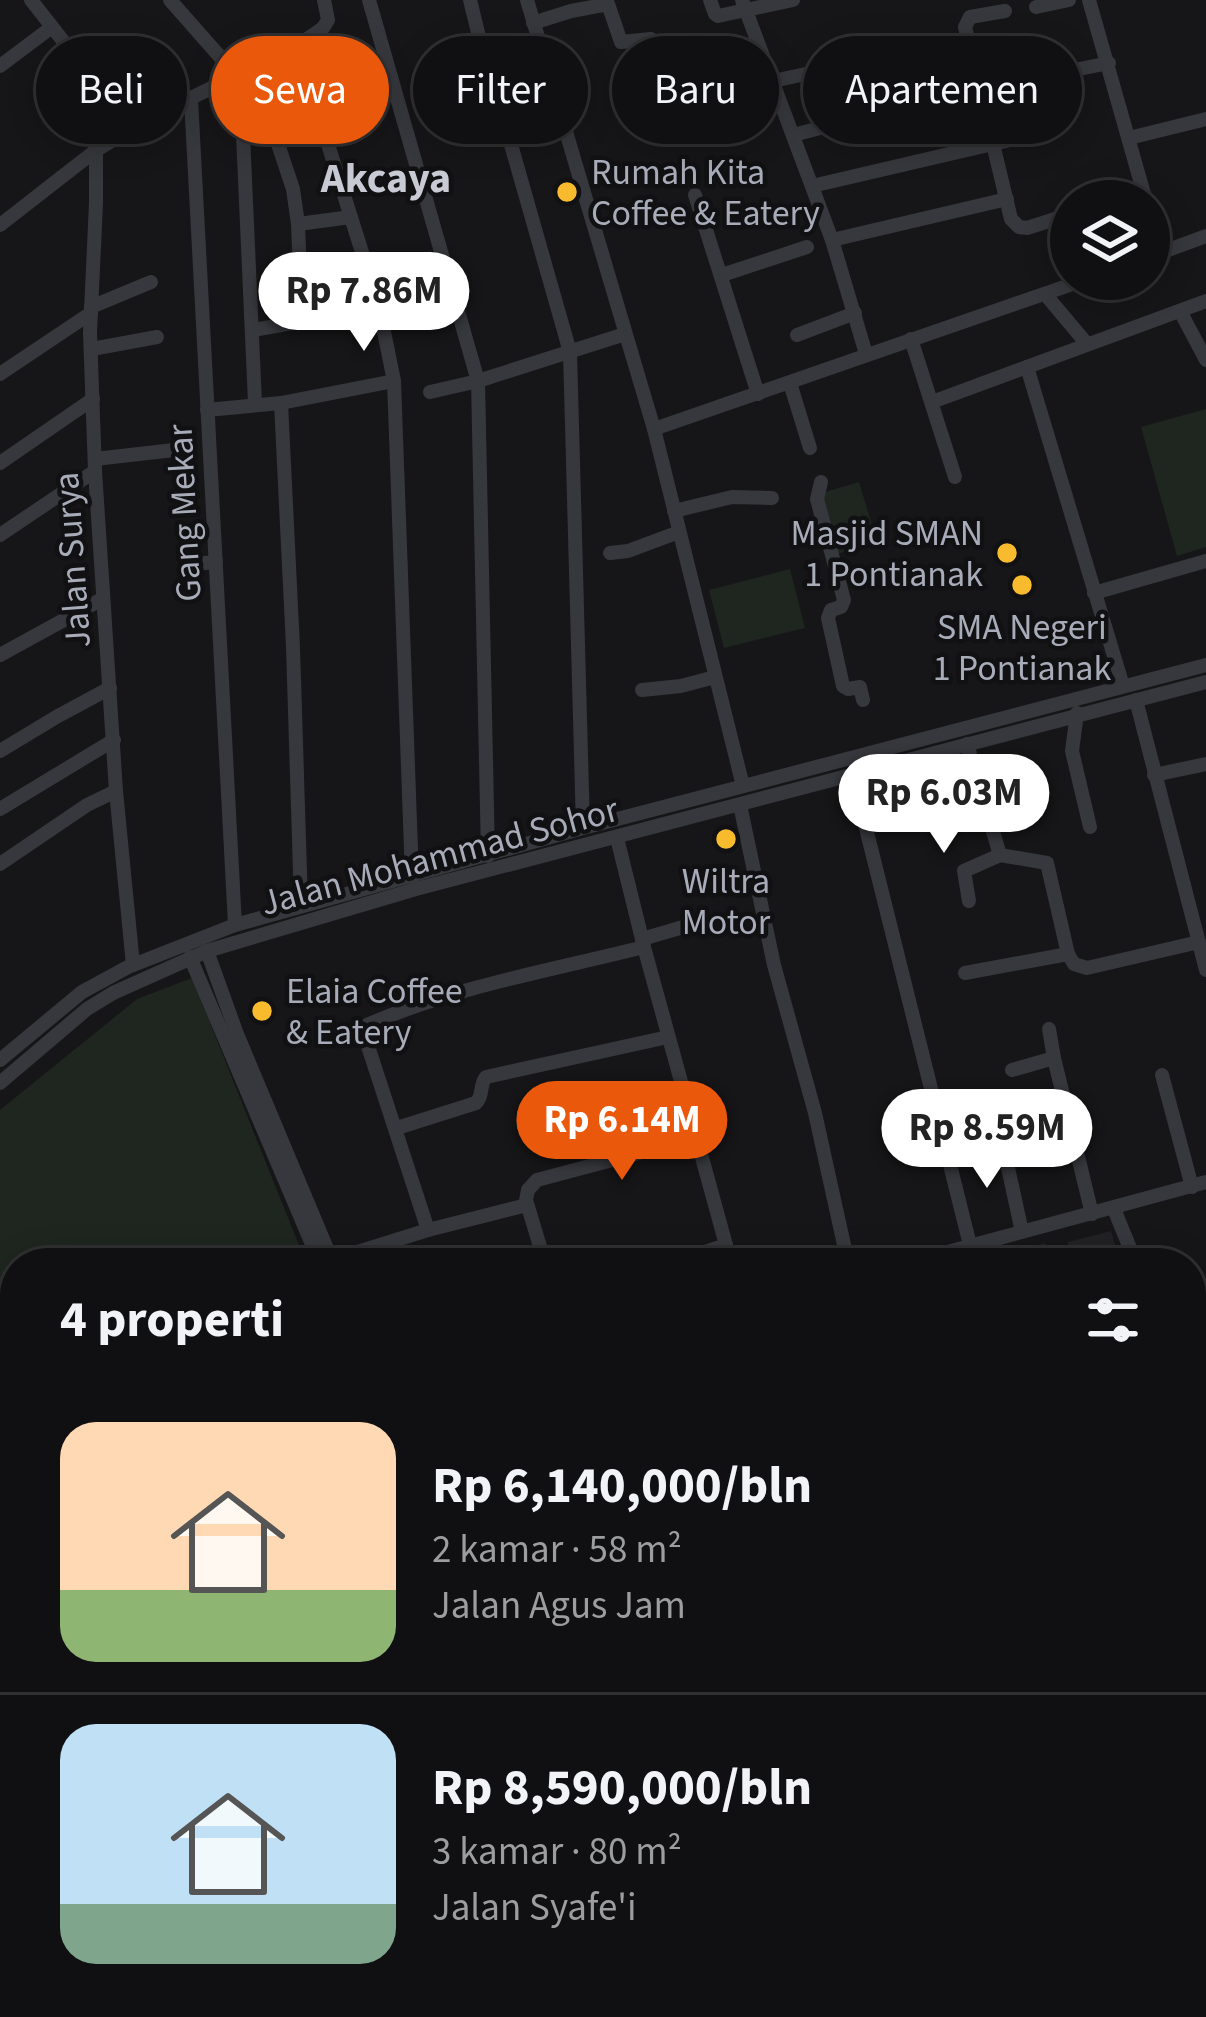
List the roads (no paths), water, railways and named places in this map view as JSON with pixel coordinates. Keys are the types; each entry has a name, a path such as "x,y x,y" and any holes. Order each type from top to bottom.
{"street":[{"name":"Jalan Surya","path":"32,0 94,86 92,399 102,599 133,965"},
{"path":"170,0 211,47"},
{"path":"310,36 327,23 323,0"},
{"path":"369,0 478,381 488,856"},
{"path":"470,0 479,36"},
{"path":"527,0 537,36"},
{"path":"710,0 718,16 744,4 793,0"},
{"path":"1036,7 1069,0"},
{"path":"1089,0 1141,180"},
{"path":"533,23 614,2 620,36"},
{"path":"744,4 756,36"},
{"path":"966,36 965,22 970,17 1005,11"},
{"path":"0,66 52,27"},
{"path":"1082,69 1109,63"},
{"path":"0,225 95,151 211,89"},
{"path":"779,98 832,240 866,354"},
{"name":"Gang Mekar","path":"191,99 235,925"},
{"path":"1129,138 1206,119"},
{"path":"793,135 803,133"},
{"path":"244,144 256,403"},
{"path":"277,144 292,183 298,224 302,322"},
{"path":"328,144 373,286 394,381 412,877"},
{"path":"511,144 570,352 583,828"},
{"path":"567,144 654,429 743,786"},
{"path":"812,187 998,144"},
{"path":"994,145 1011,219 1019,227 1050,220"},
{"path":"695,195 758,394"},
{"path":"832,240 1007,200"},
{"path":"298,224 351,217"},
{"path":"1170,249 1206,236"},
{"path":"722,275 807,247"},
{"path":"298,272 364,262"},
{"path":"0,374 91,310 151,281"},
{"path":"654,429 1050,292"},
{"path":"1045,294 1088,344"},
{"path":"932,402 1206,301"},
{"path":"1180,310 1206,360"},
{"path":"254,330 379,313"},
{"path":"797,334 855,313"},
{"path":"430,392 626,334"},
{"path":"92,349 157,337"},
{"path":"911,339 956,476"},
{"path":"1028,367 1123,686"},
{"path":"207,410 281,403 394,381"},
{"path":"790,382 810,448"},
{"path":"0,463 92,399"},
{"path":"281,403 301,904"},
{"path":"0,535 95,465 174,450"},
{"path":"821,482 816,494 844,600 828,618 843,686 860,687 863,700"},
{"path":"674,511 732,497 772,497"},
{"path":"610,553 679,532"},
{"path":"1094,593 1206,561"},
{"path":"194,564 215,562"},
{"path":"0,655 102,599"},
{"name":"Jalan Mohammad Sohor","path":"0,1083 87,1009 113,993 190,957 412,877 1206,665"},
{"path":"642,691 715,677"},
{"name":"Jalan Mohammad Sohor","path":"0,1060 82,992 133,965 301,904 355,898 617,838 1206,682"},
{"path":"0,752 110,688"},
{"path":"1136,700 1206,970"},
{"path":"1077,713 1072,751 1090,827"},
{"path":"921,739 926,757"},
{"path":"0,809 114,740"},
{"path":"967,744 1000,855"},
{"path":"1154,775 1206,764"},
{"path":"854,776 970,1245"},
{"path":"0,864 116,791"},
{"path":"740,805 774,965 815,1113 845,1248"},
{"path":"668,806 675,822"},
{"path":"617,838 727,1248"},
{"path":"969,902 964,871 1000,855 1047,863 1074,964 1087,968 1199,942"},
{"path":"428,1230 364,1034 369,1024 697,923"},
{"path":"207,951 231,1035"},
{"path":"965,973 1068,954"},
{"path":"190,957 231,1035 322,1248"},
{"path":"82,992 87,1009"},
{"path":"1049,1029 1092,1214"},
{"path":"397,1128 476,1103 486,1077 668,1036"},
{"path":"1012,1070 1054,1058"},
{"path":"960,1248 1199,1185 1162,1075"},
{"path":"540,1248 527,1205 528,1190 537,1180 695,1138"},
{"path":"1001,1140 1022,1232"},
{"path":"372,1248 527,1205"},
{"path":"1114,1209 1130,1248"},
{"path":"717,1248 726,1245"}],"place":[{"name":"Rumah Kita Coffee & Eatery","path":"567,192"},
{"name":"Masjid SMAN 1 Pontianak","path":"1007,553"},
{"name":"SMA Negeri 1 Pontianak","path":"1022,585"},
{"name":"Wiltra Motor","path":"726,839"},
{"name":"Elaia Coffee & Eatery","path":"262,1011"}],"district":[{"name":"Akcaya","path":"386,177"}]}
